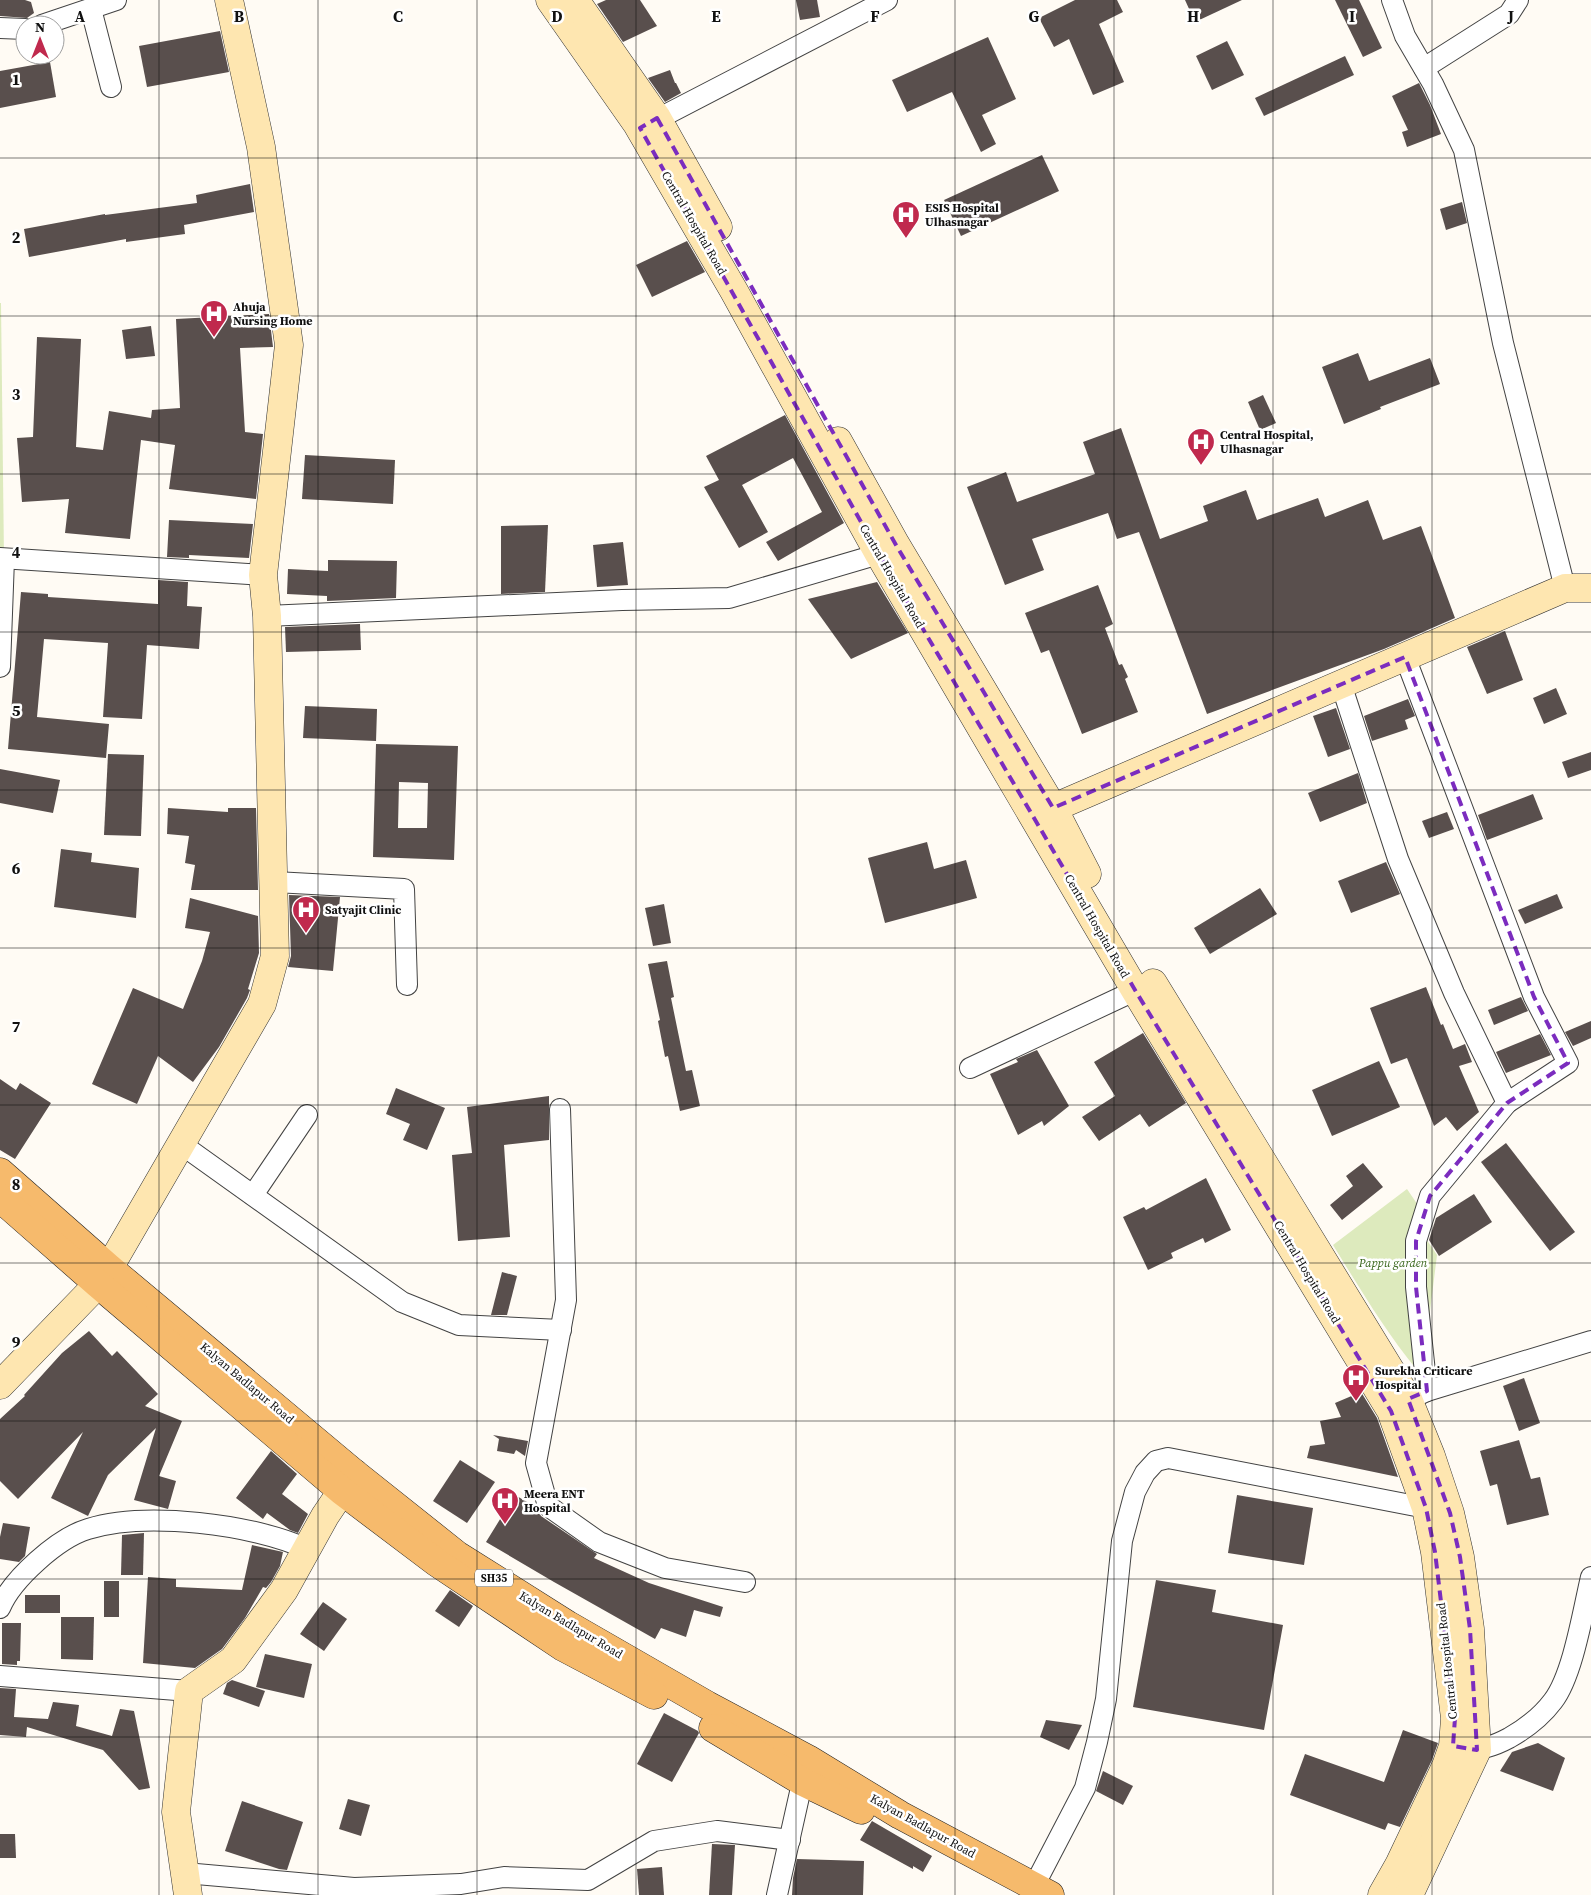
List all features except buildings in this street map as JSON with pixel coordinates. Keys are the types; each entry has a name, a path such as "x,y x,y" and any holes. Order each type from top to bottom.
{"main road":[{"name":"Kalyan Badlapur Road","path":"0,1172 104,1276"},
{"name":"Kalyan Badlapur Road","path":"0,1198 104,1276 348,1482 436,1562 563,1647 698,1719 805,1770 853,1806 1031,1893"}],"street":[{"path":"65,17 116,0"},
{"path":"0,1385 104,1276 262,1004 276,956 266,616 263,575 289,345 261,147 229,0"},
{"name":"Central Hospital Road","path":"550,0 648,123"},
{"name":"Central Hospital Road","path":"575,0 648,123 888,550 1044,814 1084,868 1144,986 1409,1400 1432,1456 1450,1513 1460,1557 1470,1628 1465,1748 1409,1895"},
{"path":"648,123 887,0"},
{"path":"1044,814 1341,684 1578,588 1503,343 1464,150 1433,84 1405,36 1392,0"},
{"path":"1424,68 1509,14 1518,0"},
{"path":"91,8 111,87"},
{"path":"0,28 15,29"},
{"path":"266,616 622,600 729,598 888,550"},
{"path":"0,667 2,558 263,575"},
{"path":"1405,657 1534,997 1568,1063 1508,1103 1430,1196 1416,1241 1416,1287 1409,1400 1591,1341"},
{"path":"1341,684 1398,859 1454,993 1508,1103"},
{"path":"275,882 404,889 407,985"},
{"path":"970,1068 1144,986"},
{"path":"560,1109 566,1300 536,1463 548,1506 599,1542 665,1568 745,1582"},
{"path":"253,1195 307,1115"},
{"path":"181,1144 402,1302 460,1325 561,1330"},
{"name":"Central Hospital Road","path":"1409,1400 1435,1552 1455,1718 1465,1748"},
{"path":"1031,1893 1085,1788 1106,1699 1122,1541 1135,1492 1145,1473 1156,1461 1168,1458 1426,1508"},
{"path":"0,1676 189,1691 233,1660 284,1590 325,1516 348,1482"},
{"path":"0,1608 22,1574 56,1546 86,1529 116,1522 156,1520 250,1530 287,1540 307,1549"},
{"path":"1465,1748 1494,1746 1526,1728 1553,1701 1568,1674 1591,1577"},
{"path":"189,1691 176,1812 186,1884 354,1888 460,1884 504,1877 588,1880 654,1841 717,1831 790,1840"},
{"name":"Central Hospital Road","path":"1382,1895 1399,1865 1446,1766 1465,1748"},
{"path":"778,1895 805,1770"}],"highlighted area":[{"path":"657,118 896,545 1053,808 1405,657 1534,997 1568,1063 1507,1103 1430,1196 1416,1241 1416,1287 1427,1391 1408,1399 1450,1513 1460,1557 1470,1629 1477,1750 1453,1746 1455,1718 1435,1552 1426,1508 1391,1411 1135,990 879,554 640,128"}],"green space":[{"path":"1,303 4,559 0,558"},
{"name":"Pappu garden","path":"1407,1189 1428,1220 1418,1227 1437,1255 1427,1335 1417,1370 1383,1324 1333,1245"}],"place":[{"name":"ESIS Hospital Ulhasnagar","path":"906,239"},
{"name":"Ahuja Nursing Home","path":"214,338"},
{"name":"Central Hospital, Ulhasnagar","path":"1201,466"},
{"name":"Satyajit Clinic","path":"306,934"},
{"name":"Surekha Criticare Hospital","path":"1356,1402"},
{"name":"Meera ENT Hospital","path":"505,1525"}]}
